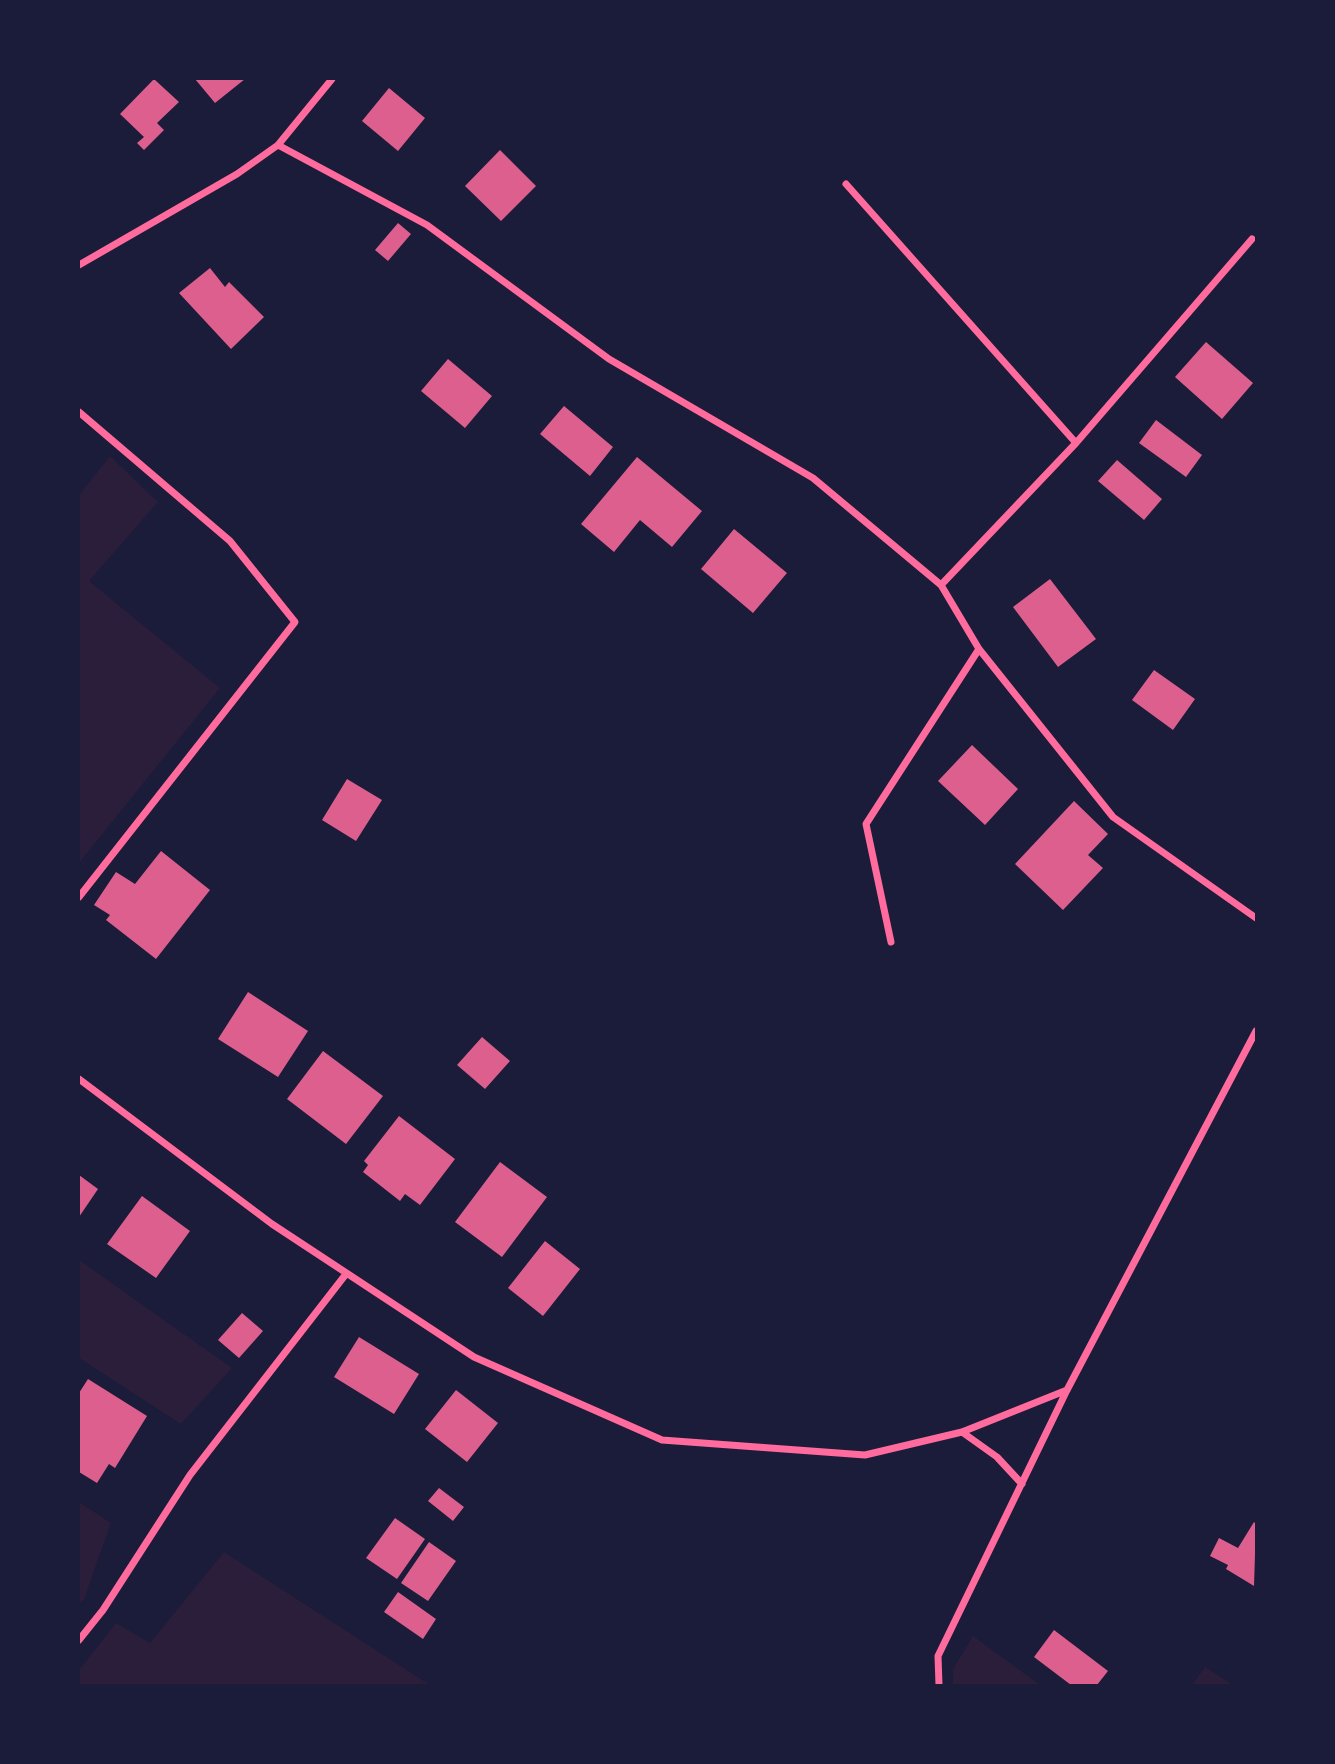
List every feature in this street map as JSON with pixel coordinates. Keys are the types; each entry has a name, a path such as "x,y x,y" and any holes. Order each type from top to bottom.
{"street":[{"path":"79,265 237,174 278,145 332,79"},
{"path":"278,145 427,225 609,359 813,478 941,585 979,649 1113,817 1256,918"},
{"path":"846,184 1076,443"},
{"path":"941,585 1076,443 1252,239"},
{"path":"79,412 230,541 295,622 79,897"},
{"path":"891,942 866,824 979,649"},
{"path":"939,1685 938,1656 1067,1390 1256,1031"},
{"path":"79,1079 272,1224 474,1357 662,1440 865,1455 962,1432 1067,1390"},
{"path":"79,1640 103,1610 190,1475 346,1274"},
{"path":"962,1432 997,1457 1022,1484"}],"shaded area":[{"path":"110,456 158,502 89,581 220,688 79,863 79,495"},
{"path":"79,1260 232,1368 181,1424 79,1358"},
{"path":"79,1502 111,1523 84,1599 79,1604"},
{"path":"224,1552 430,1685 79,1685 79,1670 116,1623 150,1643"},
{"path":"973,1636 1040,1685 953,1685 953,1669"},
{"path":"1205,1667 1233,1685 1192,1685"}],"building":[{"path":"154,79 179,102 157,123 164,130 144,150 137,143 144,137 120,114"},
{"path":"195,79 245,79 215,103"},
{"path":"389,88 425,118 398,151 362,121"},
{"path":"500,150 536,186 501,221 465,186"},
{"path":"398,223 411,234 388,261 375,250"},
{"path":"210,268 225,287 229,282 264,317 231,349 179,293"},
{"path":"1206,342 1253,383 1222,419 1175,377"},
{"path":"448,359 492,396 465,428 421,391"},
{"path":"564,406 613,447 590,476 540,434"},
{"path":"1156,420 1202,455 1186,477 1139,443"},
{"path":"637,457 702,511 672,547 640,520 614,552 581,524"},
{"path":"1117,460 1162,499 1144,520 1098,481"},
{"path":"734,529 787,573 753,613 701,569"},
{"path":"1050,579 1096,639 1058,667 1013,607"},
{"path":"1154,670 1195,699 1173,730 1132,700"},
{"path":"972,745 1018,789 985,825 938,781"},
{"path":"347,779 382,800 356,841 322,820"},
{"path":"1074,801 1108,834 1088,855 1103,868 1063,910 1015,864"},
{"path":"161,851 210,890 156,959 106,920 110,915 94,905 116,872 135,884"},
{"path":"248,992 308,1031 278,1077 218,1039"},
{"path":"482,1037 510,1061 485,1089 457,1065"},
{"path":"323,1051 383,1096 346,1144 287,1099"},
{"path":"399,1116 455,1159 420,1205 405,1194 400,1201 363,1172 368,1165 364,1161"},
{"path":"500,1162 547,1197 502,1257 455,1222"},
{"path":"79,1175 98,1189 79,1217"},
{"path":"142,1196 190,1231 156,1278 107,1244"},
{"path":"545,1241 580,1269 543,1316 508,1288"},
{"path":"242,1313 263,1331 239,1358 218,1340"},
{"path":"359,1337 419,1374 394,1414 334,1377"},
{"path":"88,1379 147,1416 115,1468 109,1464 97,1483 79,1472 79,1393"},
{"path":"456,1390 498,1423 467,1462 425,1429"},
{"path":"439,1488 464,1507 453,1521 428,1501"},
{"path":"395,1518 425,1539 397,1579 366,1558"},
{"path":"1254,1522 1254,1586 1226,1569 1228,1565 1210,1556 1219,1538 1238,1548"},
{"path":"429,1542 456,1561 428,1601 401,1583"},
{"path":"398,1592 436,1619 423,1639 384,1612"},
{"path":"1054,1630 1108,1671 1097,1685 1071,1685 1034,1657"}]}
